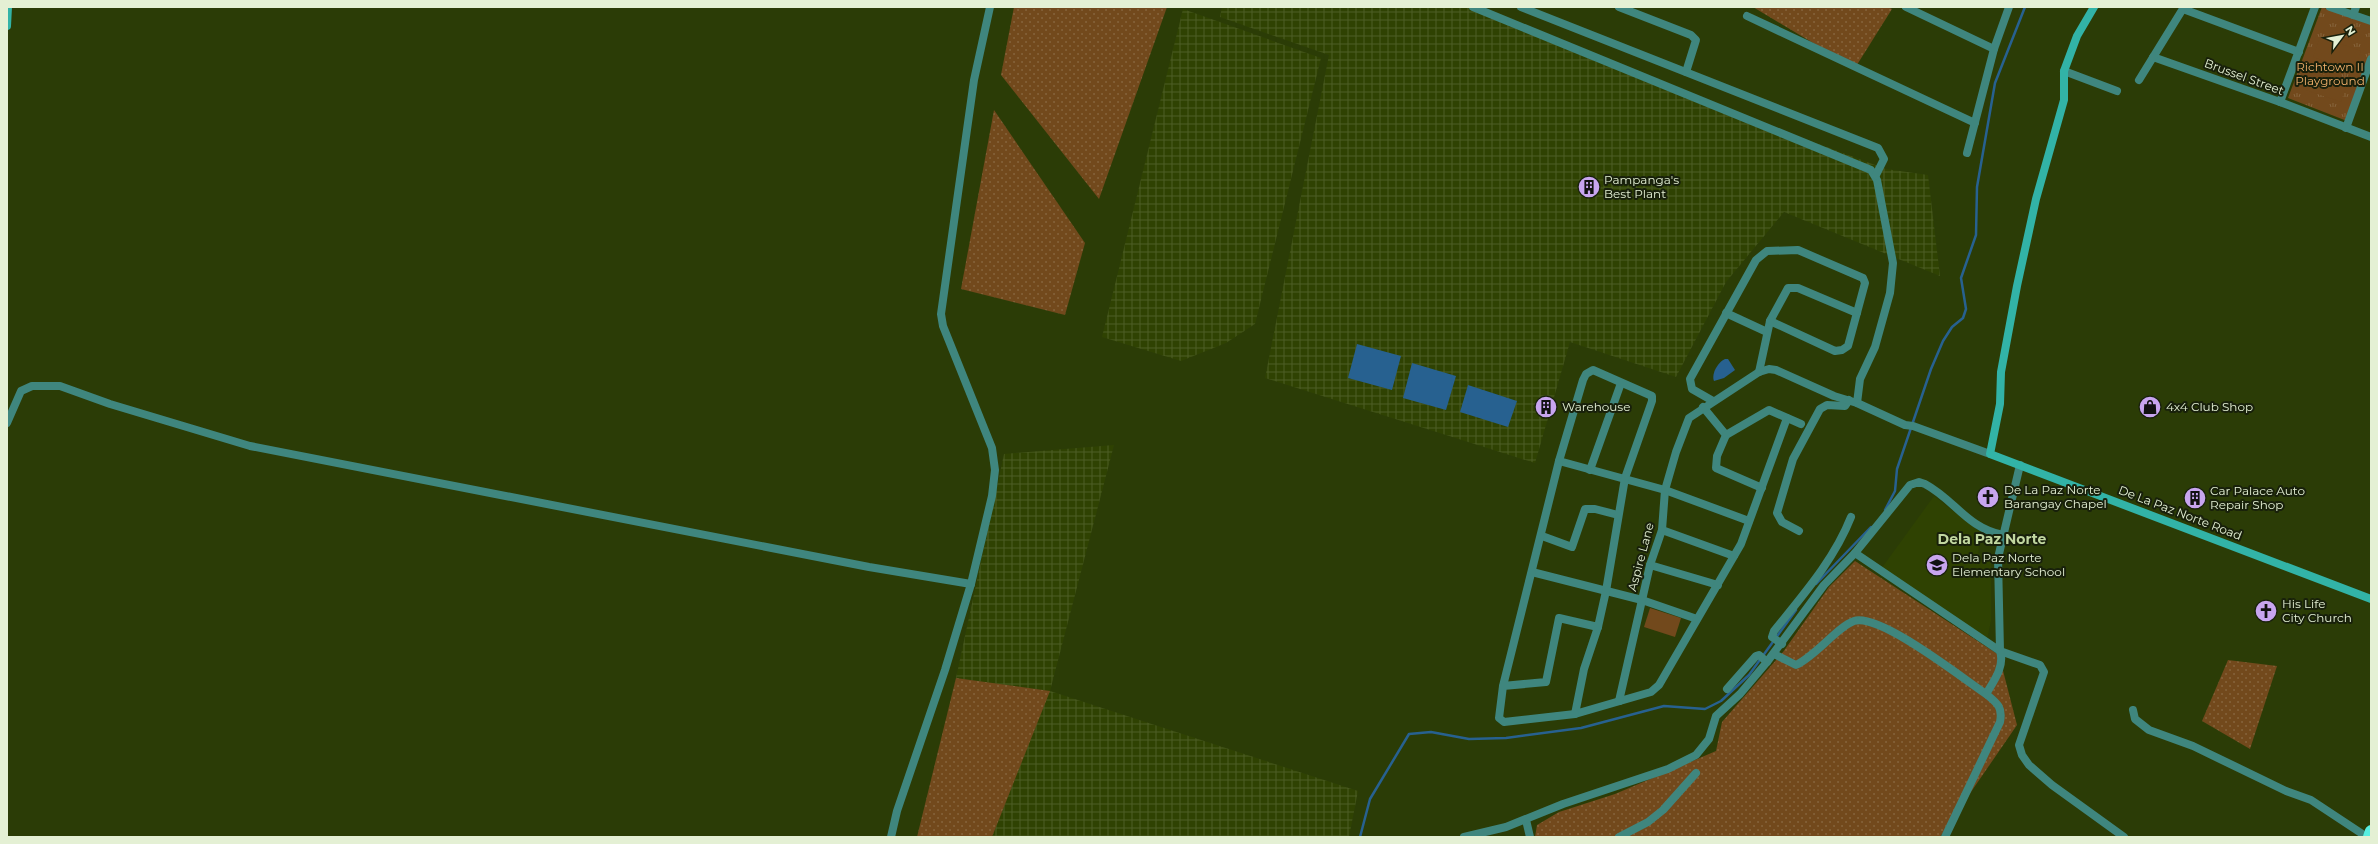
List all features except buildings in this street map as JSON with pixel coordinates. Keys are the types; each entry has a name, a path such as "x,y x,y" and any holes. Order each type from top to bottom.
{"highway":[{"path":"2368,837 2371,831"}],"street":[{"path":"7,26 8,7"},
{"path":"891,837 897,811 945,670 971,584 992,496 995,470 992,448 943,326 941,314 974,80 990,7"},
{"path":"1472,7 1865,166 1876,175"},
{"path":"1521,7 1878,148 1884,159 1876,175 1893,263 1890,293 1875,347 1860,379 1853,402 1847,405 1827,405 1820,409 1793,460 1777,512 1782,522 1799,531"},
{"path":"1543,15 1546,7"},
{"path":"1619,7 1691,35 1696,40 1696,46 1686,72"},
{"path":"1906,7 1994,49"},
{"path":"1967,153 1994,49 2009,7"},
{"path":"1990,454 2000,404 2001,372 2017,286 2036,199 2064,100 2064,71 2077,36 2094,7"},
{"path":"2280,102 2314,7"},
{"path":"2330,7 2371,21"},
{"path":"2354,15 2356,7"},
{"path":"2139,80 2184,8 2299,52"},
{"path":"1747,16 1976,123"},
{"name":"Brussel Street","path":"2153,57 2280,102 2371,137"},
{"path":"2346,128 2368,78 2371,59"},
{"path":"2064,71 2117,91"},
{"path":"1713,401 1692,389 1690,379 1756,260 1767,251 1798,250 1863,278 1865,284 1848,346 1842,350 1835,351 1770,321"},
{"path":"1759,372 1770,321 1788,288 1798,288 1857,313"},
{"path":"1726,312 1767,332"},
{"name":"Aspire Lane","path":"1620,701 1650,565 1662,530 1665,490 1676,452 1689,418 1703,407 1759,372 1769,368 1909,426"},
{"path":"1575,714 1584,669 1598,627 1606,591 1625,478 1652,401 1652,396 1593,370 1586,374 1559,461 1542,536 1503,686 1499,712 1501,720 1575,714 1651,692 1660,685 1741,544 1788,418"},
{"path":"1590,470 1621,383"},
{"path":"7,422 21,391 32,386 60,386 110,404 250,446 869,567 971,584"},
{"path":"1703,407 1726,435"},
{"path":"1762,488 1716,468 1718,456 1726,435 1769,410 1801,424"},
{"name":"De La Paz Norte Road","path":"1909,426 2020,465 2371,599"},
{"path":"1559,461 1665,490 1749,520"},
{"path":"1986,694 2000,666 2002,658 2000,651 1998,558 2003,535 2008,523 2020,465"},
{"path":"1464,837 1506,827 1563,804 1638,780 1686,761 1705,746 1716,716 1743,681 1765,660 1774,654 1778,641 1824,585 1855,553 1910,485 1919,482 1930,487 1973,524 1988,532 2003,535"},
{"path":"1542,536 1572,547 1575,545 1585,509 1595,509 1618,515"},
{"path":"1778,641 1774,631 1808,590 1835,551 1851,516"},
{"path":"1662,530 1734,556"},
{"path":"1855,553 2000,651 2040,665 2044,672 2019,745 2025,762 2052,785 2124,837"},
{"path":"1650,565 1718,585"},
{"path":"1532,572 1642,600 1697,619"},
{"path":"1503,686 1546,682 1559,618 1598,627"},
{"path":"1774,654 1796,665 1805,661 1846,625 1856,621 1866,620 1886,627 1986,694 1999,705 2001,711 2000,722 1945,837"},
{"path":"1727,689 1743,681 1754,657 1759,655 1765,660"},
{"path":"2133,710 2135,719 2150,730 2193,746 2286,791 2310,800 2368,837"},
{"path":"1619,837 1648,822 1663,810 1696,773"},
{"path":"1526,820 1530,837"}],"shaded area":[{"path":"1222,7 1474,7 1599,63 1886,169 1928,175 1940,276 1784,212 1726,282 1676,377 1570,342 1535,463 1265,378 1329,55 1220,17"},
{"path":"1183,9 1321,58 1255,324 1226,343 1181,361 1102,337"},
{"path":"1114,445 1050,691 1358,791 1349,837 992,837 1049,691 956,678 1004,454"},
{"name":"Dela Paz Norte Elementary School","path":"1934,496 1980,532 1978,560 1991,562 1991,621 1987,640 1881,569"}],"green space":[{"path":"1014,7 1167,7 1099,199 1001,75"},
{"path":"1753,7 1888,7 1892,9 1855,68"},
{"name":"Richtown II Playground","path":"2322,7 2371,24 2371,53 2347,121 2288,98"},
{"path":"2320,37 2361,51 2354,71 2313,57"},
{"path":"2313,71 2347,83 2341,102 2306,90"},
{"path":"994,110 1085,243 1065,315 961,289"},
{"path":"1855,561 1999,655 2017,725 1940,837 1535,837 1537,825 1559,812 1615,794 1716,751 1722,722 1783,652 1829,587"},
{"path":"1650,608 1681,618 1675,637 1644,627"},
{"path":"2228,660 2277,666 2250,749 2202,721"},
{"path":"956,678 1050,691 992,837 917,837"}],"water":[{"path":"1357,344 1401,356 1392,390 1348,378"},
{"path":"1725,359 1728,359 1735,370 1724,378 1714,381 1713,375 1716,368"},
{"path":"1412,363 1456,376 1446,410 1403,398"},
{"path":"1468,385 1517,401 1508,427 1460,412"}],"waterway":[{"path":"1885,510 1895,491 1897,469 1931,369 1943,341 1952,327 1963,318 1966,309 1961,278 1976,235 1977,187 1995,83 2025,7"},
{"path":"1816,584 1871,527"},
{"path":"1360,837 1370,799 1409,734 1431,732 1469,739 1506,738 1581,728 1664,706 1705,709 1721,701 1749,675 1796,610"}],"place":[{"name":"Pampanga's Best Plant","path":"1589,187"},
{"name":"Warehouse","path":"1546,407"},
{"name":"4x4 Club Shop","path":"2150,407"},
{"name":"De La Paz Norte Barangay Chapel","path":"1988,497"},
{"name":"Car Palace Auto Repair Shop","path":"2195,498"},
{"name":"Dela Paz Norte Elementary School","path":"1937,565"},
{"name":"His Life City Church","path":"2266,611"}],"district":[{"name":"Dela Paz Norte","path":"1992,539"}]}
